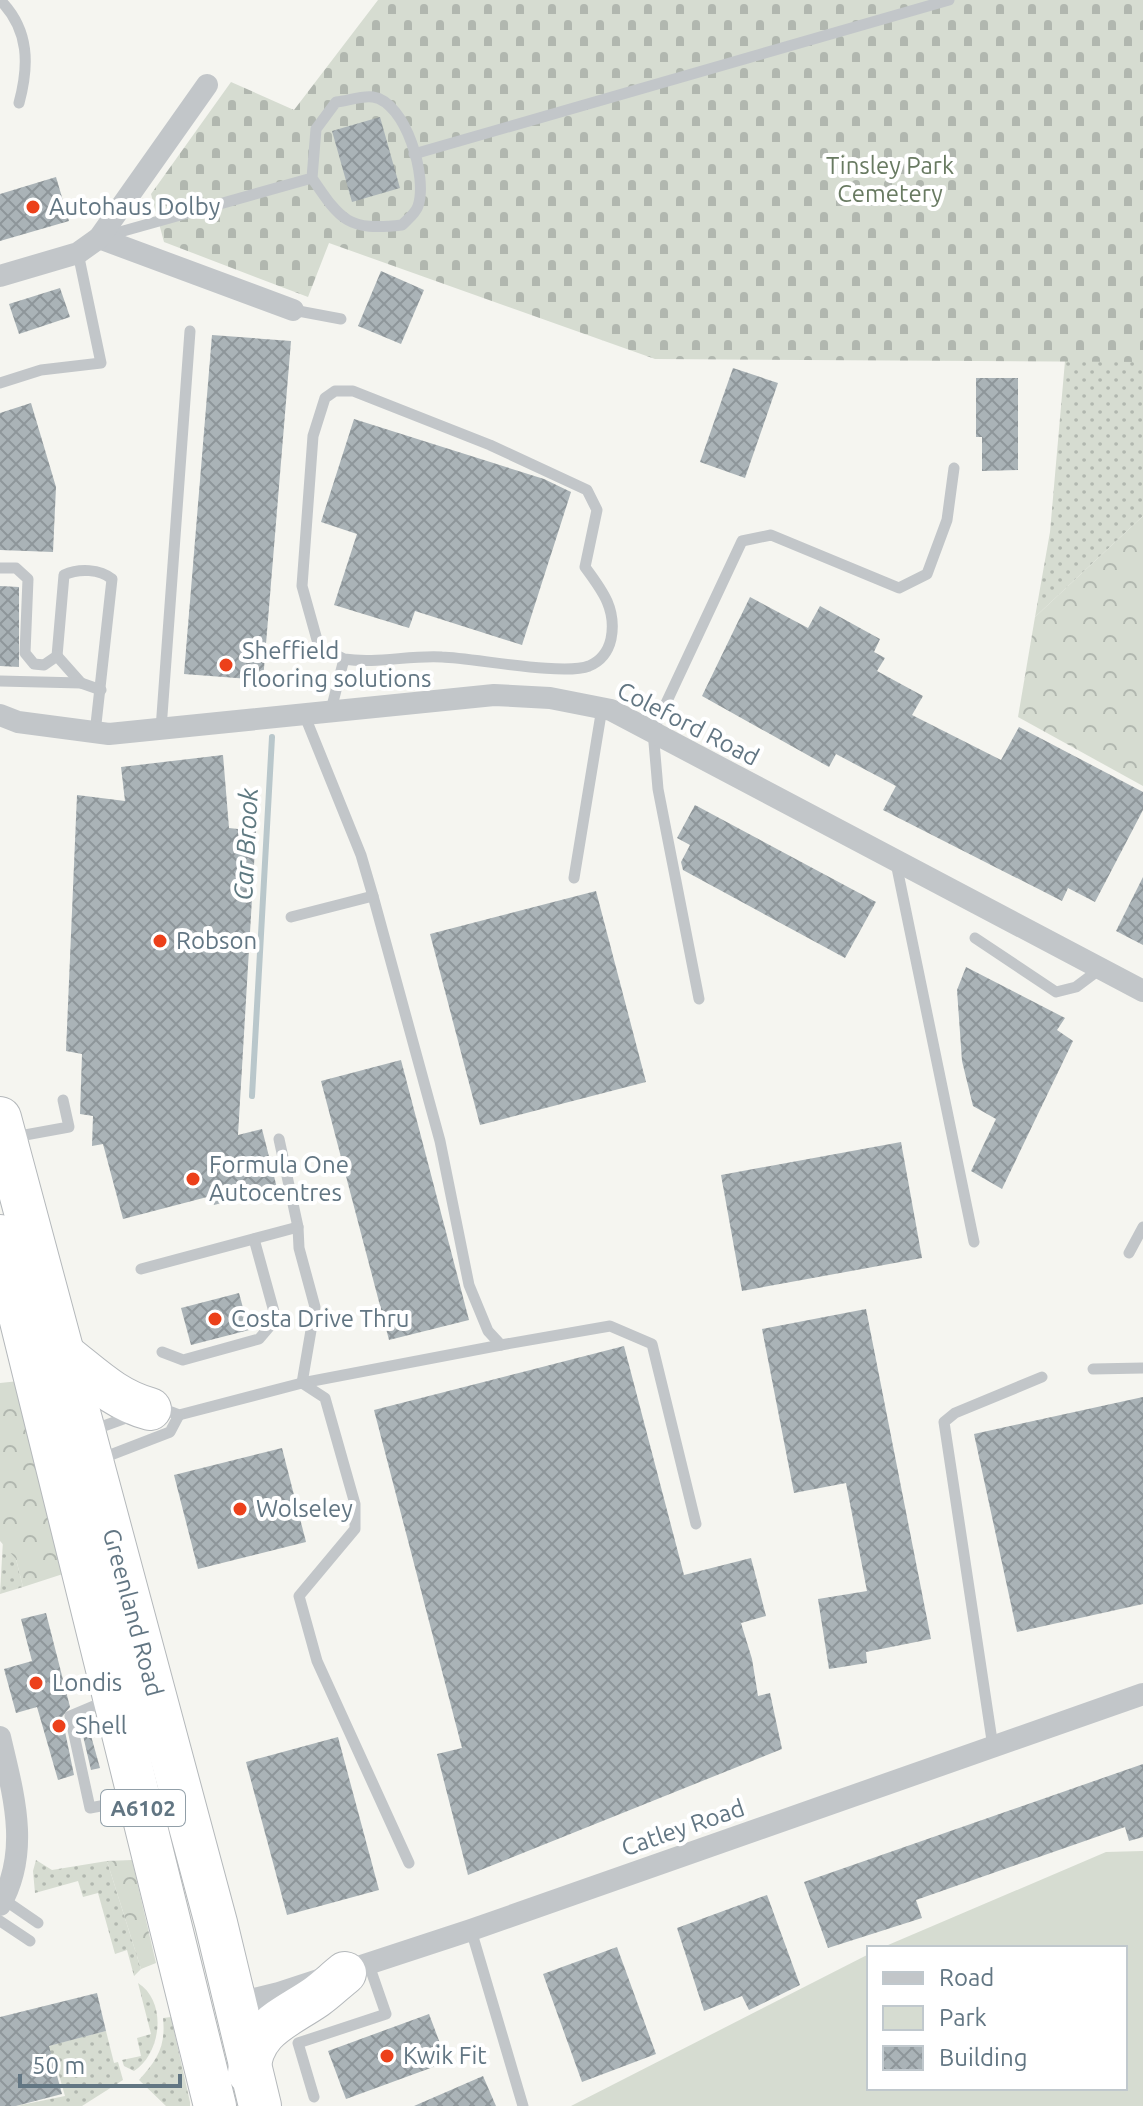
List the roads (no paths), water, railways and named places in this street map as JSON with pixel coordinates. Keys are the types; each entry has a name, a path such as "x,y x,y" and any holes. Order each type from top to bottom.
{"highway":[{"name":"Greenland Road","path":"3,1128 66,1356 114,1697 186,1981 222,2105"},
{"name":"Greenland Road","path":"0,1236 79,1451 237,2003 260,2106"},
{"path":"66,1356 111,1394 127,1403 164,1412"},
{"path":"222,2105 269,2025 357,1969"},
{"path":"186,1981 200,1993 237,2003 219,2021 222,2105"}],"street":[{"path":"0,276 78,253 99,238 207,85"},
{"path":"99,238 293,310"},
{"name":"Coleford Road","path":"6,721 95,733 494,695 550,698 602,708 653,731 896,863 1143,991"},
{"name":"Catley Road","path":"237,2003 357,1969 1143,1694"},
{"path":"0,1737 6,1787 17,1811 18,1845 13,1873 1,1908"}],"lane":[{"path":"0,0 22,34 28,69 19,103"},
{"path":"414,154 949,0"},
{"path":"373,97 392,106 409,132 418,207 402,225 374,228 337,216 312,178 316,129 336,102 373,97"},
{"path":"99,238 312,178"},
{"path":"0,383 41,370 101,363 78,253"},
{"path":"293,310 341,319"},
{"path":"161,729 190,331"},
{"path":"335,391 353,391 490,445 587,490 597,510 585,567 609,601 613,628 610,645 601,659 585,668 444,657 367,662 344,659 319,647 302,586 313,436 325,398 335,391"},
{"path":"699,999 658,789 653,731 742,541 771,535 899,588 927,574 947,520 954,468"},
{"path":"0,568 16,568 28,579 30,590 25,653 29,662 44,665 58,651"},
{"path":"81,683 58,651 64,575 73,571 104,572 112,579 114,590 95,733"},
{"path":"331,710 344,659"},
{"path":"0,681 81,683 101,690"},
{"path":"574,878 602,708"},
{"path":"303,713 361,855 436,1127 469,1285 488,1331 501,1345"},
{"path":"896,863 974,1242"},
{"path":"291,917 373,896"},
{"path":"975,938 1056,992 1076,987 1100,969"},
{"path":"3,1128 69,1127 63,1100"},
{"path":"279,1139 298,1227 299,1248 315,1307 302,1383"},
{"path":"141,1269 298,1227"},
{"path":"1129,1253 1143,1227"},
{"path":"162,1352 183,1360 259,1339 276,1319 254,1239"},
{"path":"79,1451 164,1412 610,1326 652,1344 696,1524"},
{"path":"1093,1369 1143,1368"},
{"path":"993,1747 944,1422 955,1413 1042,1377"},
{"path":"302,1383 325,1398 355,1504 355,1529 299,1596 317,1661 409,1863"},
{"path":"79,1451 170,1432 164,1412"},
{"path":"1,1908 38,1923"},
{"path":"1,1908 30,1941"},
{"path":"471,1930 523,2106"},
{"path":"314,2097 298,2043 386,2014 357,1969"}],"waterway":[{"name":"Car Brook","path":"252,1096 272,737"}],"place":[{"name":"Autohaus Dolby","path":"33,207"},
{"name":"Sheffield flooring solutions","path":"226,665"},
{"name":"Robson","path":"160,941"},
{"name":"Formula One Autocentres","path":"193,1179"},
{"name":"Costa Drive Thru","path":"215,1319"},
{"name":"Wolseley","path":"240,1509"},
{"name":"Londis","path":"36,1683"},
{"name":"Shell","path":"59,1726"},
{"name":"Kwik Fit","path":"387,2056"}],"park label":[{"name":"Tinsley Park Cemetery","path":"890,180"}]}
